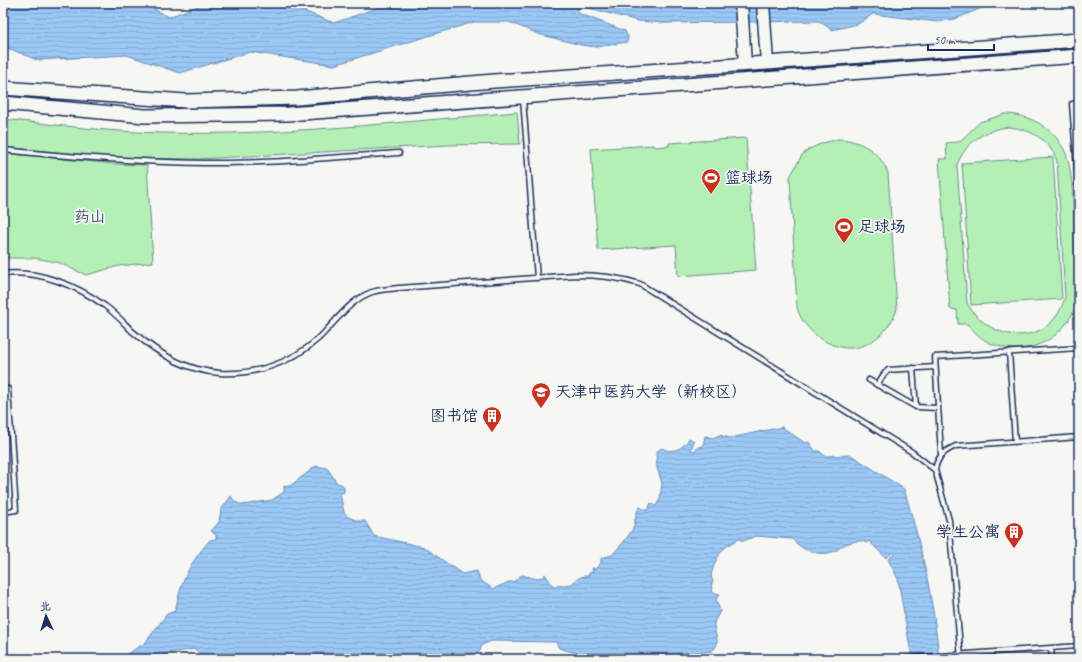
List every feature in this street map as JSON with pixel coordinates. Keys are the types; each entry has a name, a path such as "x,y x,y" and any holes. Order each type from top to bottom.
{"main road":[{"path":"741,3 744,64"},
{"path":"763,3 767,63"},
{"path":"297,98 502,80 767,63 1079,40"},
{"path":"1040,58 1079,50"},
{"path":"3,103 106,113 190,116 288,114 434,102 965,66 1040,58 1079,56"},
{"path":"3,88 186,100 297,98 434,102"},
{"path":"3,93 44,91"}],"lane":[{"path":"523,96 537,278"},
{"path":"1079,103 1072,104 1079,193"},
{"path":"3,150 122,161 204,163 296,160 399,153"},
{"path":"3,274 36,276 76,288 106,306 144,341 174,361 204,371 235,373 267,368 298,354 319,338 348,308 360,298 372,292 399,288 591,275 625,279 640,284 912,452 935,470"},
{"path":"961,659 949,520 935,470 941,454 935,357 1079,348"},
{"path":"1009,352 1015,442"},
{"path":"877,385 888,370 936,367"},
{"path":"913,368 916,407"},
{"path":"870,380 916,407 938,408"},
{"path":"3,389 8,389 16,510 3,512"},
{"path":"941,454 956,446 1079,437"},
{"path":"898,659 1079,646"},
{"path":"1051,648 1052,659"}],"green space":[{"path":"517,112 520,144 448,145 198,159 120,158 3,147 3,119 123,131 207,133 296,130 385,124"},
{"path":"1005,114 1016,115 1036,122 1054,135 1061,144 1066,153 1071,173 1074,242 1078,283 1076,305 1070,318 1062,328 1041,344 1029,348 1016,349 990,343 967,324 958,324 957,310 950,309 939,159 947,159 946,143 959,142 980,122","holes":["1008,127 1016,128 1038,136 1054,153 1057,161 1065,297 1058,314 1048,325 1035,332 1020,335 1005,333 991,327 978,317 967,303 957,165 965,150 977,138 991,131"]},
{"path":"746,138 756,270 678,276 676,245 598,250 591,149 653,145 654,147 669,146 669,143"},
{"name":"足球场","path":"839,139 855,142 869,148 880,159 888,173 897,309 890,323 880,335 867,344 853,348 835,346 818,337 805,323 797,307 790,177 802,155 809,149 823,143"},
{"name":"药山","path":"3,153 114,164 147,165 153,262 119,266 86,275 57,262 34,258 3,258"},
{"path":"1053,157 1062,299 971,305 962,163"}],"water":[{"path":"3,3 39,3 46,6 62,3 142,3 169,17 206,3 283,3 334,23 391,3 994,3 955,19 938,22 873,14 858,24 832,30 819,21 664,23 638,21 581,6 578,9 578,13 625,31 628,37 627,42 596,47 581,45 538,34 509,22 474,22 334,65 250,52 180,73 127,55 37,60 3,46"},
{"path":"782,427 805,443 809,442 815,451 819,451 825,456 851,455 904,489 926,573 934,615 939,659 912,659 898,579 888,559 894,554 893,552 886,558 869,541 866,543 863,541 841,546 836,551 829,553 817,553 806,550 792,539 756,536 743,541 739,539 733,542 723,549 717,558 711,576 713,581 711,586 713,593 720,594 716,599 720,611 714,623 717,644 712,651 655,656 613,656 575,652 559,648 556,642 491,641 482,645 480,651 466,659 451,659 418,655 404,659 206,659 195,649 170,653 154,659 119,659 145,643 167,614 175,611 180,590 187,572 210,540 216,539 216,535 211,531 219,522 221,510 231,496 235,502 243,505 272,500 284,492 284,486 290,486 316,466 327,468 337,483 344,487 344,492 340,494 344,512 348,517 358,521 365,521 374,536 424,547 462,574 477,571 480,580 493,589 509,582 513,582 522,575 537,579 540,577 542,578 545,574 553,586 572,584 579,578 589,576 589,573 593,572 592,568 594,568 594,570 601,563 601,558 612,555 628,536 640,507 648,510 651,503 656,506 660,499 662,483 657,468 656,452 662,448 669,451 681,448 689,438 694,441 691,450 694,451 703,446 705,436 713,438 719,435 730,438"}],"place":[{"name":"篮球场","path":"711,195"},
{"name":"足球场","path":"844,244"},
{"name":"天津中医药大学（新校区）","path":"541,409"},
{"name":"图书馆","path":"492,433"},
{"name":"学生公寓","path":"1014,549"}]}
